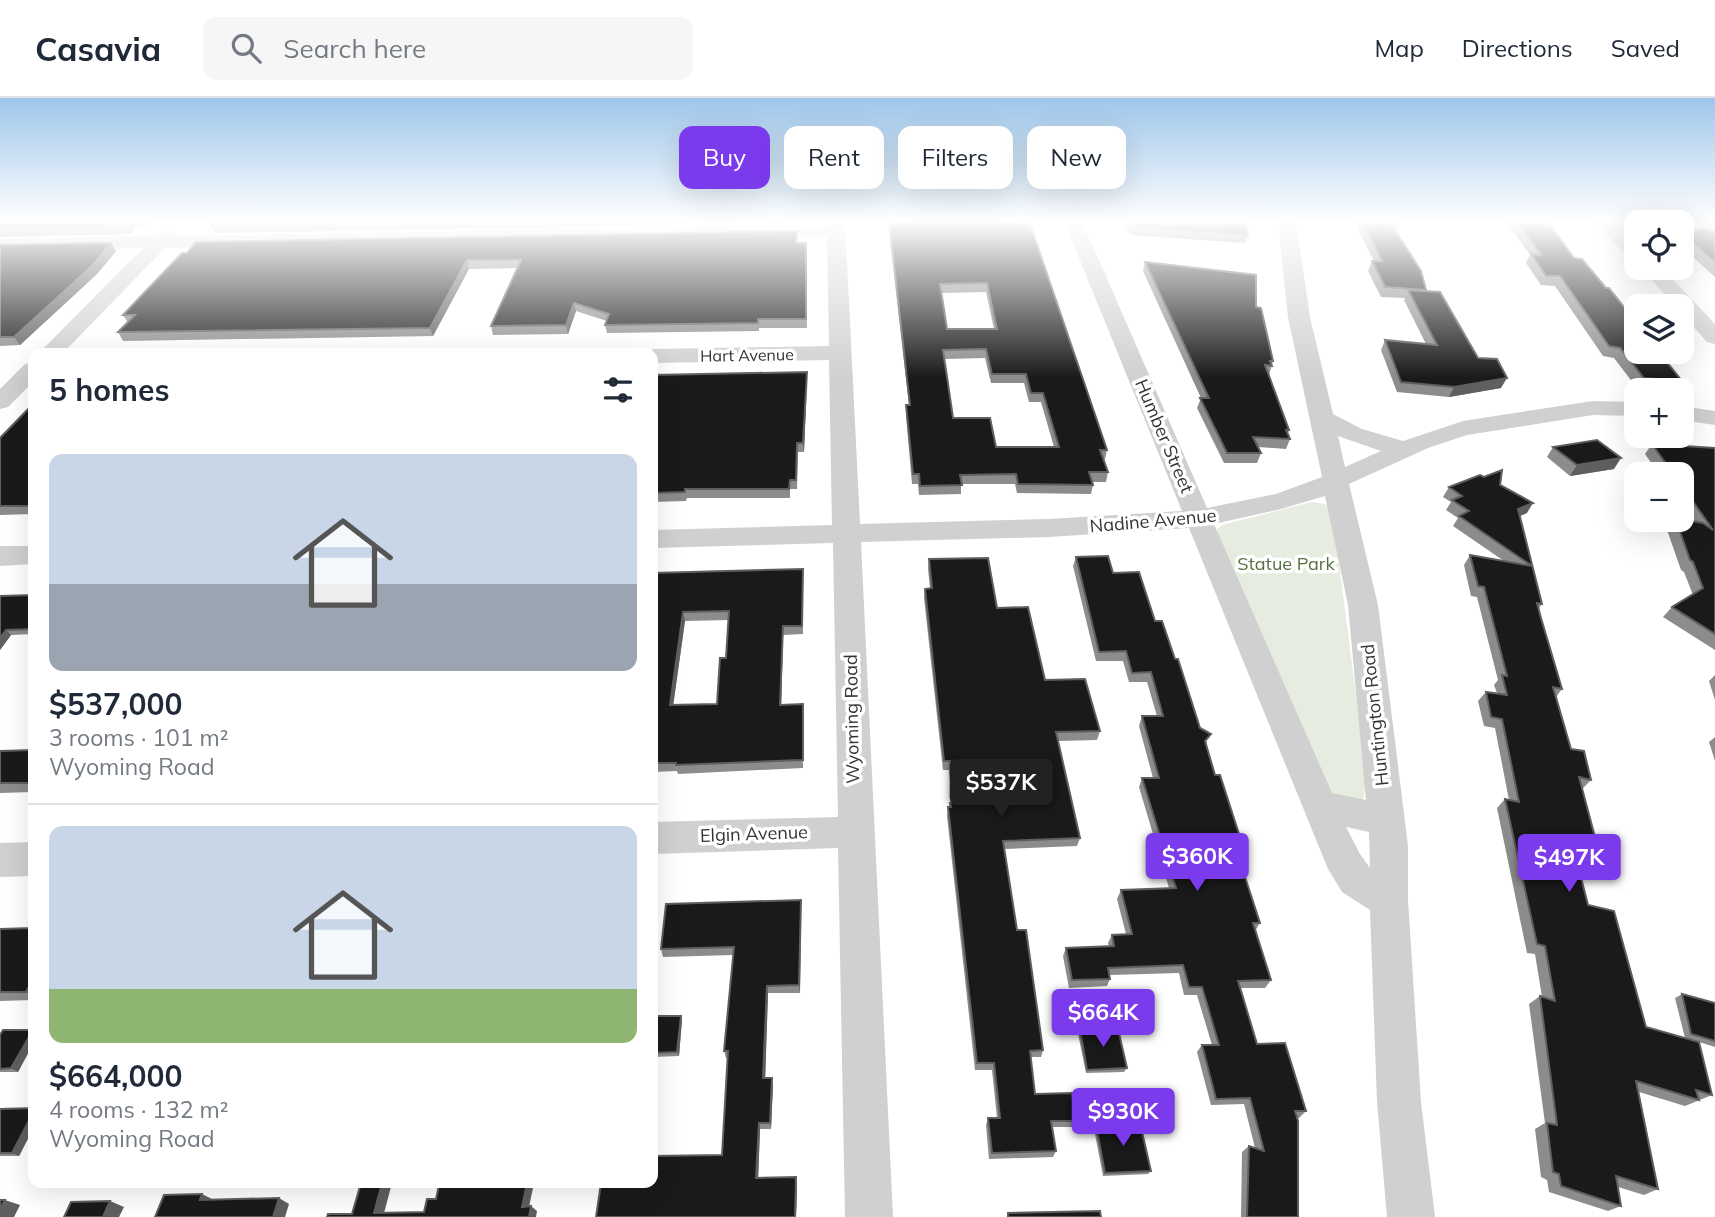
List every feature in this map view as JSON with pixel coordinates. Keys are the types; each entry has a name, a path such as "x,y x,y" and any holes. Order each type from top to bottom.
{"street":[{"path":"55,348 129,273"},
{"name":"Wyoming Road","path":"838,273 854,831 869,1217"},
{"name":"Humber Street","path":"1095,273 1319,806 1352,877 1364,888 1389,900"},
{"name":"Huntington Road","path":"1294,273 1299,317 1324,419 1363,605 1389,846 1389,900 1399,1102 1411,1217"},
{"path":"1662,280 1715,337"},
{"name":"Hart Avenue","path":"658,356 841,353"},
{"path":"0,370 28,369"},
{"path":"0,402 28,374"},
{"name":"Nadine Avenue","path":"658,539 1049,528 1199,519 1313,491 1405,449 1463,428 1532,415 1593,408 1624,409"},
{"path":"1694,415 1715,418"},
{"path":"1324,419 1373,442 1405,449"},
{"path":"0,556 28,555"},
{"path":"1319,806 1386,820"},
{"name":"Elgin Avenue","path":"658,838 854,831"},
{"path":"0,860 28,859"}],"green space":[{"name":"Statue Park","path":"1312,502 1325,504 1332,510 1366,772 1364,798 1353,800 1344,799 1327,789 1217,537 1217,529 1222,525"}],"building":[{"path":"0,273 84,273 14,337 0,337"},
{"path":"163,273 460,273 430,328 118,332 135,315 123,315"},
{"path":"515,273 806,273 806,319 758,319 758,323 605,325 609,314 574,303 566,325 491,326"},
{"path":"895,273 1047,273 1107,450 1100,450 1108,472 1089,472 1093,485 1018,484 1016,474 960,475 962,485 920,486 919,474 913,474 906,405 910,405","holes":["987,283 997,329 947,329 940,284","986,349 992,374 1026,374 1031,393 1043,393 1059,447 996,447 990,418 953,418 943,350"]},
{"path":"1150,273 1256,275 1256,307 1261,308 1273,361 1270,361 1272,366 1265,365 1290,439 1253,437 1261,453 1227,453 1200,398 1209,398"},
{"path":"1378,273 1422,273 1426,290 1385,287"},
{"path":"1544,273 1594,273 1609,288 1624,307 1624,353 1620,348 1609,346 1560,276 1546,276"},
{"path":"1408,290 1440,292 1478,358 1497,359 1507,378 1454,387 1401,382 1385,340 1437,345"},
{"path":"1633,364 1669,364 1680,378 1644,378"},
{"path":"807,372 803,443 797,443 796,480 790,480 789,489 685,489 685,492 658,493 658,375"},
{"path":"28,409 28,506 0,506 0,438"},
{"path":"1597,440 1621,458 1577,465 1553,447"},
{"path":"1655,448 1715,448 1715,634 1672,607 1703,588 1680,532 1694,532 1694,521 1703,523 1713,530 1694,503 1694,462 1665,462"},
{"path":"1502,470 1500,485 1533,503 1518,509 1542,604 1537,603 1562,689 1553,687 1571,749 1584,751 1591,780 1579,777 1600,856 1574,850 1588,905 1614,911 1646,1027 1699,1042 1712,1095 1696,1090 1699,1100 1636,1081 1658,1189 1616,1176 1621,1206 1561,1186 1559,1174 1553,1172 1547,1123 1557,1125 1540,996 1555,1001 1545,946 1537,944 1505,799 1519,802 1502,719 1491,717 1486,692 1507,695 1502,675 1507,676 1484,587 1478,586 1470,555 1532,566 1459,516 1469,511 1452,500 1462,496 1449,487"},
{"path":"1108,556 1113,573 1139,572 1155,621 1162,621 1175,659 1178,659 1200,728 1211,734 1205,741 1215,775 1220,775 1239,834 1231,834 1260,923 1253,923 1271,980 1238,981 1257,1044 1285,1043 1306,1111 1295,1111 1298,1121 1298,1217 1247,1217 1249,1146 1264,1151 1250,1098 1216,1099 1202,1045 1219,1045 1202,987 1189,987 1183,965 1108,968 1110,979 1072,980 1066,948 1114,946 1112,935 1132,934 1121,890 1176,888 1142,778 1159,778 1142,716 1163,716 1151,672 1132,673 1126,651 1099,652 1076,557"},
{"path":"988,558 997,608 1028,607 1045,680 1085,679 1100,731 1056,732 1080,838 1003,841 1017,930 1026,930 1043,1050 1030,1051 1035,1094 1072,1093 1077,1121 1051,1121 1056,1151 992,1153 988,1118 1000,1118 994,1063 977,1063 948,807 954,802 950,761 944,761 925,589 932,588 929,559"},
{"path":"803,569 802,626 783,626 780,705 803,704 803,760 658,763 658,573","holes":["729,611 726,658 720,658 717,704 670,705 683,612"]},
{"path":"28,595 28,629 6,630 0,638 0,596"},
{"path":"28,750 28,783 0,783 0,751"},
{"path":"801,900 799,985 767,986 763,1078 772,1078 770,1123 759,1123 756,1178 796,1177 795,1217 596,1217 600,1188 658,1188 658,1156 722,1155 728,1051 724,1051 734,947 661,949 666,904"},
{"path":"28,928 26,992 0,992 0,929"},
{"path":"1682,994 1715,1003 1715,1041 1691,1034"},
{"path":"658,1016 681,1016 677,1052 658,1053"},
{"path":"1118,1029 1127,1068 1087,1070 1080,1030"},
{"path":"3,1030 28,1030 28,1039 11,1068 0,1069 0,1035"},
{"path":"28,1108 28,1123 12,1153 0,1153 0,1109"},
{"path":"1140,1123 1151,1171 1105,1173 1096,1126"},
{"path":"360,1188 381,1188 374,1213 424,1212 427,1199 436,1199 438,1188 526,1188 522,1207 531,1206 529,1217 327,1217 328,1214 352,1214"},
{"path":"202,1194 200,1200 279,1198 273,1217 155,1217 164,1195"},
{"path":"110,1201 103,1217 64,1217 71,1202"},
{"path":"1100,1211 1101,1217 1008,1217 1008,1213"}]}
